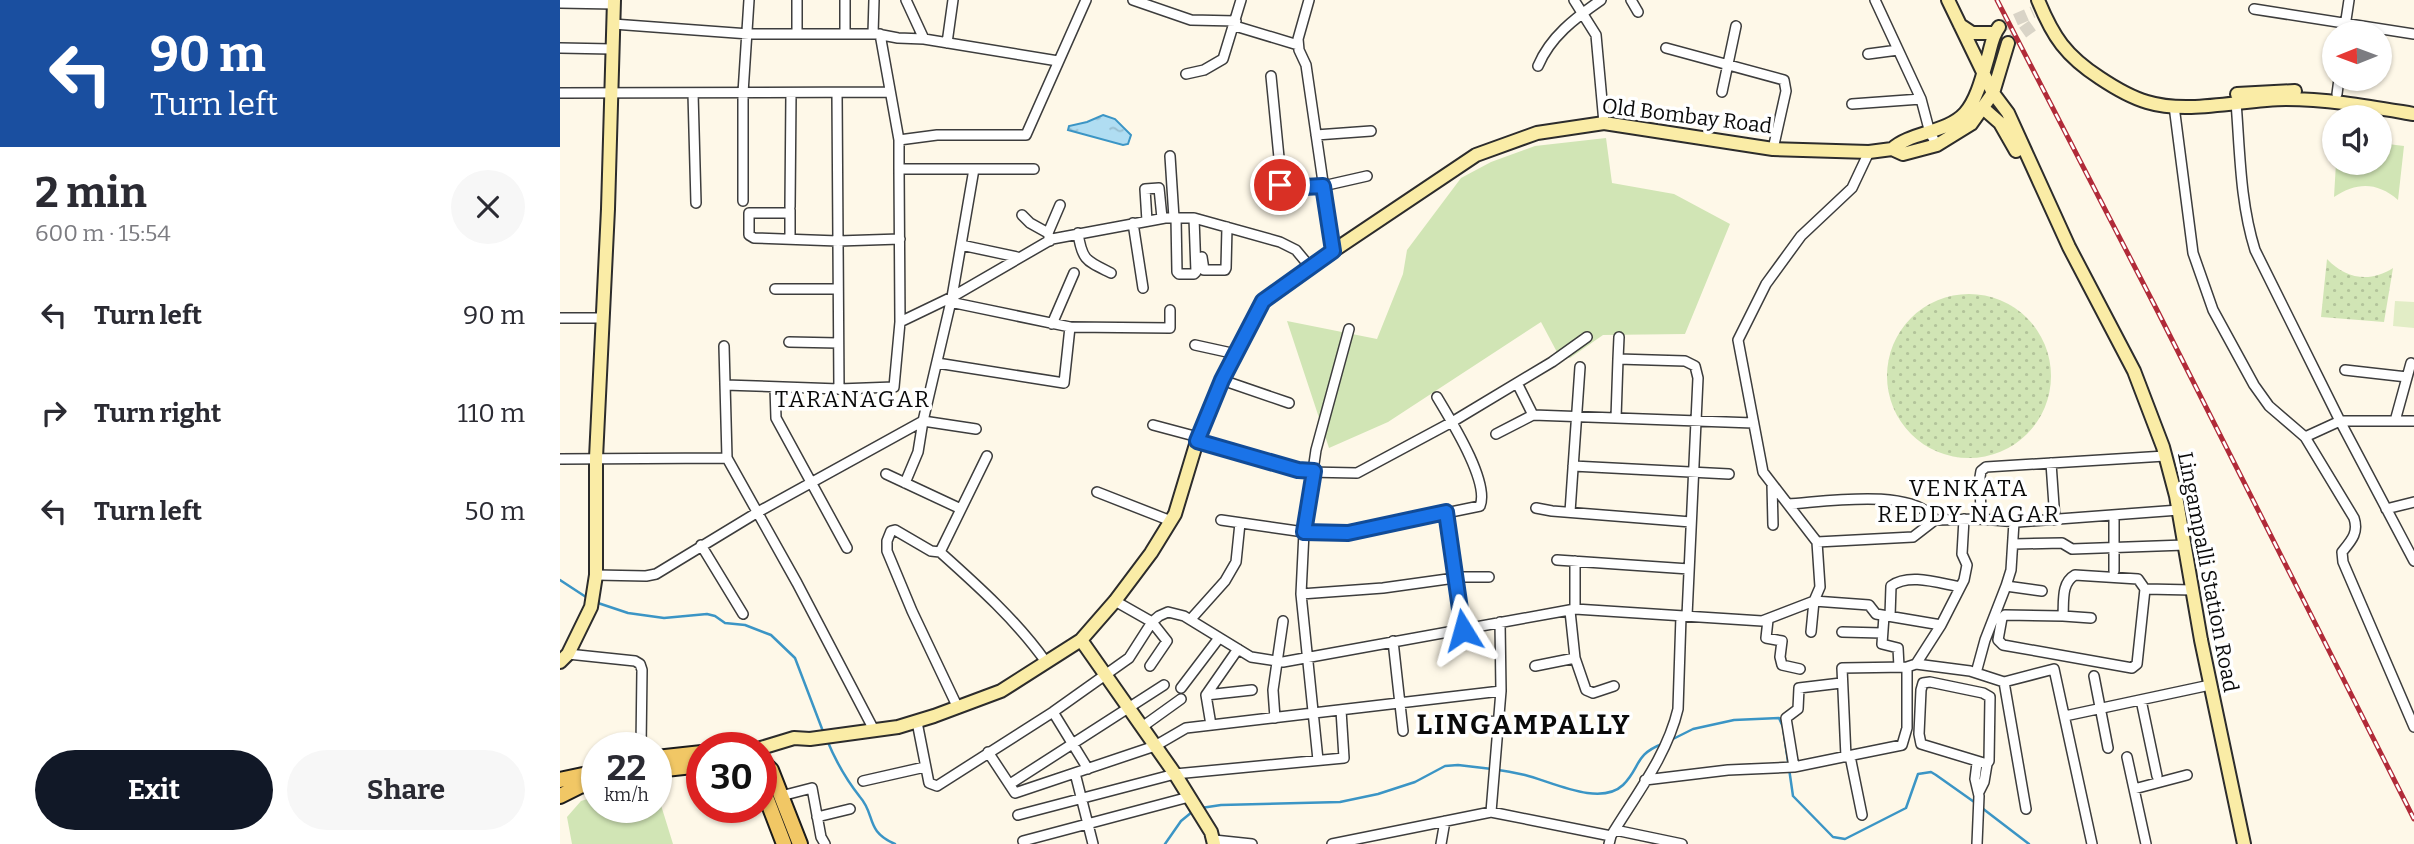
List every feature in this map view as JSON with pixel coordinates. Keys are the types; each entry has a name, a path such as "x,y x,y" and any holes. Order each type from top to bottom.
{"main road":[{"name":"Lingampalli Station Road","path":"1948,0 1993,93 2008,113 2069,247 2134,371 2165,456 2179,510 2210,685 2244,844"},
{"path":"564,658 591,607 596,578 596,458 614,2"},
{"path":"2043,10 2069,45 2085,61 2128,88 2149,96 2193,99 2280,90 2337,94 2414,106"},
{"path":"2043,10 2062,47 2083,67 2116,89 2155,104 2174,106 2282,99 2314,100 2414,114"},
{"name":"Old Bombay Road","path":"1892,149 1899,142 1930,133 1964,115 1972,102 1997,30 1972,33 1960,24"},
{"name":"Old Bombay Road","path":"777,743 794,738 820,738 917,722 1002,691 1080,640 1115,601 1151,553 1175,514 1198,439 1222,380 1263,301 1476,155 1537,133 1604,123 1773,149 1869,152 1892,149 1903,154 1937,145 1971,124 1993,93 2008,43"},
{"path":"1983,108 2000,123 2025,166 2034,172"},
{"path":"1080,640 1175,774 1214,842"},
{"name":"Old Bombay Road","path":"777,757 820,738"},
{"path":"560,780 581,775"},
{"path":"560,796 581,786"},
{"path":"777,786 800,844"},
{"path":"776,823 784,844"}],"street":[{"path":"743,201 743,93 749,0"},
{"path":"797,0 797,33"},
{"path":"845,0 845,33"},
{"path":"724,384 839,389 894,387 900,323 899,140 876,34 874,0"},
{"path":"906,0 925,39"},
{"path":"947,43 953,0"},
{"path":"899,140 937,135 1027,135 1086,0"},
{"path":"1133,0 1192,20 1235,24 1298,46"},
{"path":"1186,74 1204,70 1223,59 1241,1 1229,0"},
{"path":"1309,0 1298,46 1306,65 1333,251"},
{"path":"1574,0 1596,35 1604,123"},
{"path":"1538,66 1550,44 1601,0"},
{"path":"1631,0 1639,12"},
{"path":"1875,0 1921,99 1930,133 1937,145"},
{"path":"2346,21 2349,0"},
{"path":"560,3 614,2"},
{"path":"2254,9 2322,23"},
{"path":"613,24 748,34 876,34 925,39 1058,61"},
{"path":"1722,92 1736,26"},
{"path":"2392,32 2414,34"},
{"path":"560,48 611,49"},
{"path":"1666,48 1784,80 1786,90 1773,149"},
{"path":"1868,54 1898,50"},
{"path":"1271,76 1280,185 1285,188 1323,186 1367,176"},
{"path":"560,93 889,92"},
{"path":"693,93 696,204"},
{"path":"790,239 791,93"},
{"path":"837,93 839,389"},
{"path":"1852,104 1921,99"},
{"path":"2236,102 2243,200 2255,250 2340,421 2413,556"},
{"path":"2174,106 2193,253 2213,310 2254,385 2269,406 2305,437 2354,518 2357,526 2355,535 2342,552 2343,562 2414,727"},
{"path":"1316,135 1371,131"},
{"path":"1811,632 1814,601 1820,587 1817,542 1763,472 1738,340 1766,284 1801,236 1852,188 1869,152"},
{"path":"1170,156 1179,274 1196,272 1197,219"},
{"path":"900,169 1034,169"},
{"path":"905,483 918,452 951,299 974,169"},
{"path":"1147,221 1147,187 1159,188 1162,218"},
{"path":"1049,237 1060,205"},
{"path":"790,210 751,212 748,215 748,233 751,238 838,241 900,239"},
{"path":"1022,215 1049,237"},
{"path":"900,323 951,299 1049,237 1162,218 1197,219 1280,242 1296,250 1310,267"},
{"path":"1197,219 1204,270 1227,268 1227,227"},
{"path":"1133,223 1143,288"},
{"path":"1078,233 1081,253 1085,260 1111,273"},
{"path":"961,245 1017,257"},
{"path":"1052,324 1074,273"},
{"path":"775,289 838,289"},
{"path":"951,299 1070,327 1170,328 1170,310"},
{"path":"560,318 602,318"},
{"path":"937,363 1063,383 1070,327"},
{"path":"1318,760 1301,594 1304,532 1317,450 1349,329"},
{"path":"1153,425 1298,470 1357,473 1452,422 1552,362 1587,337"},
{"path":"1616,418 1619,337"},
{"path":"789,342 838,343"},
{"path":"1195,345 1236,354"},
{"path":"724,346 727,458 874,730"},
{"path":"1611,838 1665,749 1678,709 1689,569 1698,378 1695,366 1685,362 1618,359"},
{"path":"2395,421 2411,363"},
{"path":"1570,512 1580,367"},
{"path":"2345,370 2407,377"},
{"path":"1222,380 1289,403"},
{"path":"1517,383 1533,415"},
{"path":"775,387 776,418 847,548"},
{"path":"1221,520 1304,532 1348,533 1480,506 1483,497 1470,458 1437,397"},
{"path":"1496,434 1533,415 1753,423"},
{"path":"596,578 656,575 758,512 923,421 976,429"},
{"path":"2305,437 2340,421 2414,421"},
{"path":"940,552 987,456"},
{"path":"1981,519 1981,471 1986,467 2165,456"},
{"path":"560,459 727,458"},
{"path":"2051,463 2055,520"},
{"path":"1573,466 1729,474"},
{"path":"886,474 961,509"},
{"path":"1772,484 1773,525"},
{"path":"1097,492 1171,521"},
{"path":"1788,504 1892,498 1925,509 1935,520"},
{"path":"2386,509 2414,502"},
{"path":"1536,508 1691,522"},
{"path":"1817,542 1913,537 1935,520 1981,519 2014,522 2179,510"},
{"path":"1446,512 1463,630"},
{"path":"2114,516 2114,571"},
{"path":"1907,666 1941,625 1966,572 1962,554 1964,519"},
{"path":"1976,673 2011,569 2014,522"},
{"path":"1191,619 1224,581 1236,562 1240,523"},
{"path":"958,708 887,551 891,531 895,530 931,551 940,552 980,588 1032,642 1046,662"},
{"path":"2014,544 2062,543 2069,549 2185,545"},
{"path":"701,545 743,614"},
{"path":"1557,560 1689,569"},
{"path":"1575,561 1575,658 1588,692 1614,686"},
{"path":"2063,616 2065,586 2068,579 2075,575 2138,579 2145,589 2137,664 2132,668 2003,645 1998,640 2001,618 2009,613 2091,618"},
{"path":"1301,594 1489,577"},
{"path":"1645,780 1728,770 1794,767 1902,745 1908,728 1907,666 1899,649 1882,646 1878,633 1891,586 1913,579 1960,587"},
{"path":"2006,586 2042,591"},
{"path":"2145,589 2193,590"},
{"path":"1115,601 1152,622 1167,641 1150,666"},
{"path":"917,722 929,783 937,786 1053,712 1129,658 1152,622 1168,612 1191,619 1258,660 1278,662 1573,610 1768,620 1814,601 1869,605 1883,615 1941,625"},
{"path":"1768,620 1766,638 1782,641 1782,665 1800,669"},
{"path":"1275,718 1273,690 1283,621"},
{"path":"1491,812 1501,691 1500,622"},
{"path":"1842,632 1878,633"},
{"path":"1181,688 1219,638"},
{"path":"1393,641 1403,731"},
{"path":"1211,725 1206,695 1238,649"},
{"path":"564,658 635,661 640,664 641,732"},
{"path":"1535,666 1575,658"},
{"path":"1862,815 1848,757 1841,683 1841,670 1845,666 1907,666 1976,673 2004,682 2054,669 2092,844"},
{"path":"2094,676 2108,748"},
{"path":"1977,844 1979,794 1975,779 1982,764 1989,761 1990,698 1983,693 1930,682 1923,683 1919,741 1924,746 1982,764"},
{"path":"2004,682 2026,809"},
{"path":"1794,767 1786,723 1787,715 1798,709 1800,687 1841,683"},
{"path":"1010,785 1164,685"},
{"path":"2065,716 2210,685"},
{"path":"1206,695 1252,690"},
{"path":"988,752 1015,793 1155,746 1186,728 1501,691"},
{"path":"1142,727 1181,699"},
{"path":"2141,700 2157,776"},
{"path":"1018,815 1175,774 1345,757 1341,710"},
{"path":"1053,712 1088,768"},
{"path":"1456,723 1499,721"},
{"path":"2126,757 2146,844"},
{"path":"863,781 925,767"},
{"path":"1074,773 1093,844"},
{"path":"2134,789 2187,775"},
{"path":"782,796 812,788 821,837 825,844"},
{"path":"1023,841 1191,800"},
{"path":"817,817 850,809"},
{"path":"1332,844 1491,812 1611,838 1682,844"},
{"path":"1441,844 1445,821"},
{"path":"1611,838 1620,844"},
{"path":"1214,842 1252,844"}],"green space":[{"path":"1606,138 1612,183 1674,194 1730,224 1685,334 1603,335 1570,358 1558,354 1541,322 1388,422 1329,448 1287,321 1377,339 1403,274 1407,250 1461,178 1491,162 1535,146"},
{"path":"2392,144 2404,146 2398,200 2382,190 2367,186 2342,192 2334,197 2335,175 2392,175"},
{"path":"2327,259 2342,271 2358,277 2376,276 2393,268 2384,322 2321,317"},
{"path":"1969,294 2000,300 2027,318 2045,345 2051,376 2045,407 2027,434 2000,452 1969,458 1938,452 1911,434 1893,407 1887,376 1893,345 1911,318 1938,300"},
{"path":"2395,301 2414,302 2414,328 2393,326"},
{"path":"581,801 581,823 667,823 673,844 572,844 567,817"}],"water":[{"path":"1103,115 1115,119 1131,135 1128,144 1123,145 1068,130 1069,126"}],"waterway":[{"path":"560,580 589,599"},
{"path":"595,602 628,613 664,618 707,614 725,623 745,625 771,635 795,658 824,734"},
{"path":"1671,740 1693,729 1734,720 1779,718 1783,727 1793,796 1833,837 1845,839 1906,808 1918,774 1931,772 1977,804"},
{"path":"827,740 841,770 865,804 875,828 879,834 895,844"},
{"path":"1498,770 1575,790 1602,794 1623,785 1642,757 1662,744"},
{"path":"1201,808 1221,805 1340,802 1415,782 1445,766 1492,769"},
{"path":"1982,808 2029,844"},
{"path":"1165,844 1181,821 1192,812"}],"tunnel":[{"path":"1999,27 2033,12"},
{"path":"2008,43 2036,23"}],"railway":[{"path":"1997,0 2414,819"}],"district":[{"name":"TARANAGAR","path":"853,399"},
{"name":"VENKATA REDDY NAGAR","path":"1969,501"},
{"name":"LINGAMPALLY","path":"1524,724"}],"route":[{"path":"1280,185 1282,188 1323,186 1333,251 1263,301 1222,380 1197,441 1298,470 1314,471 1304,532 1348,533 1446,512 1463,630"}]}
